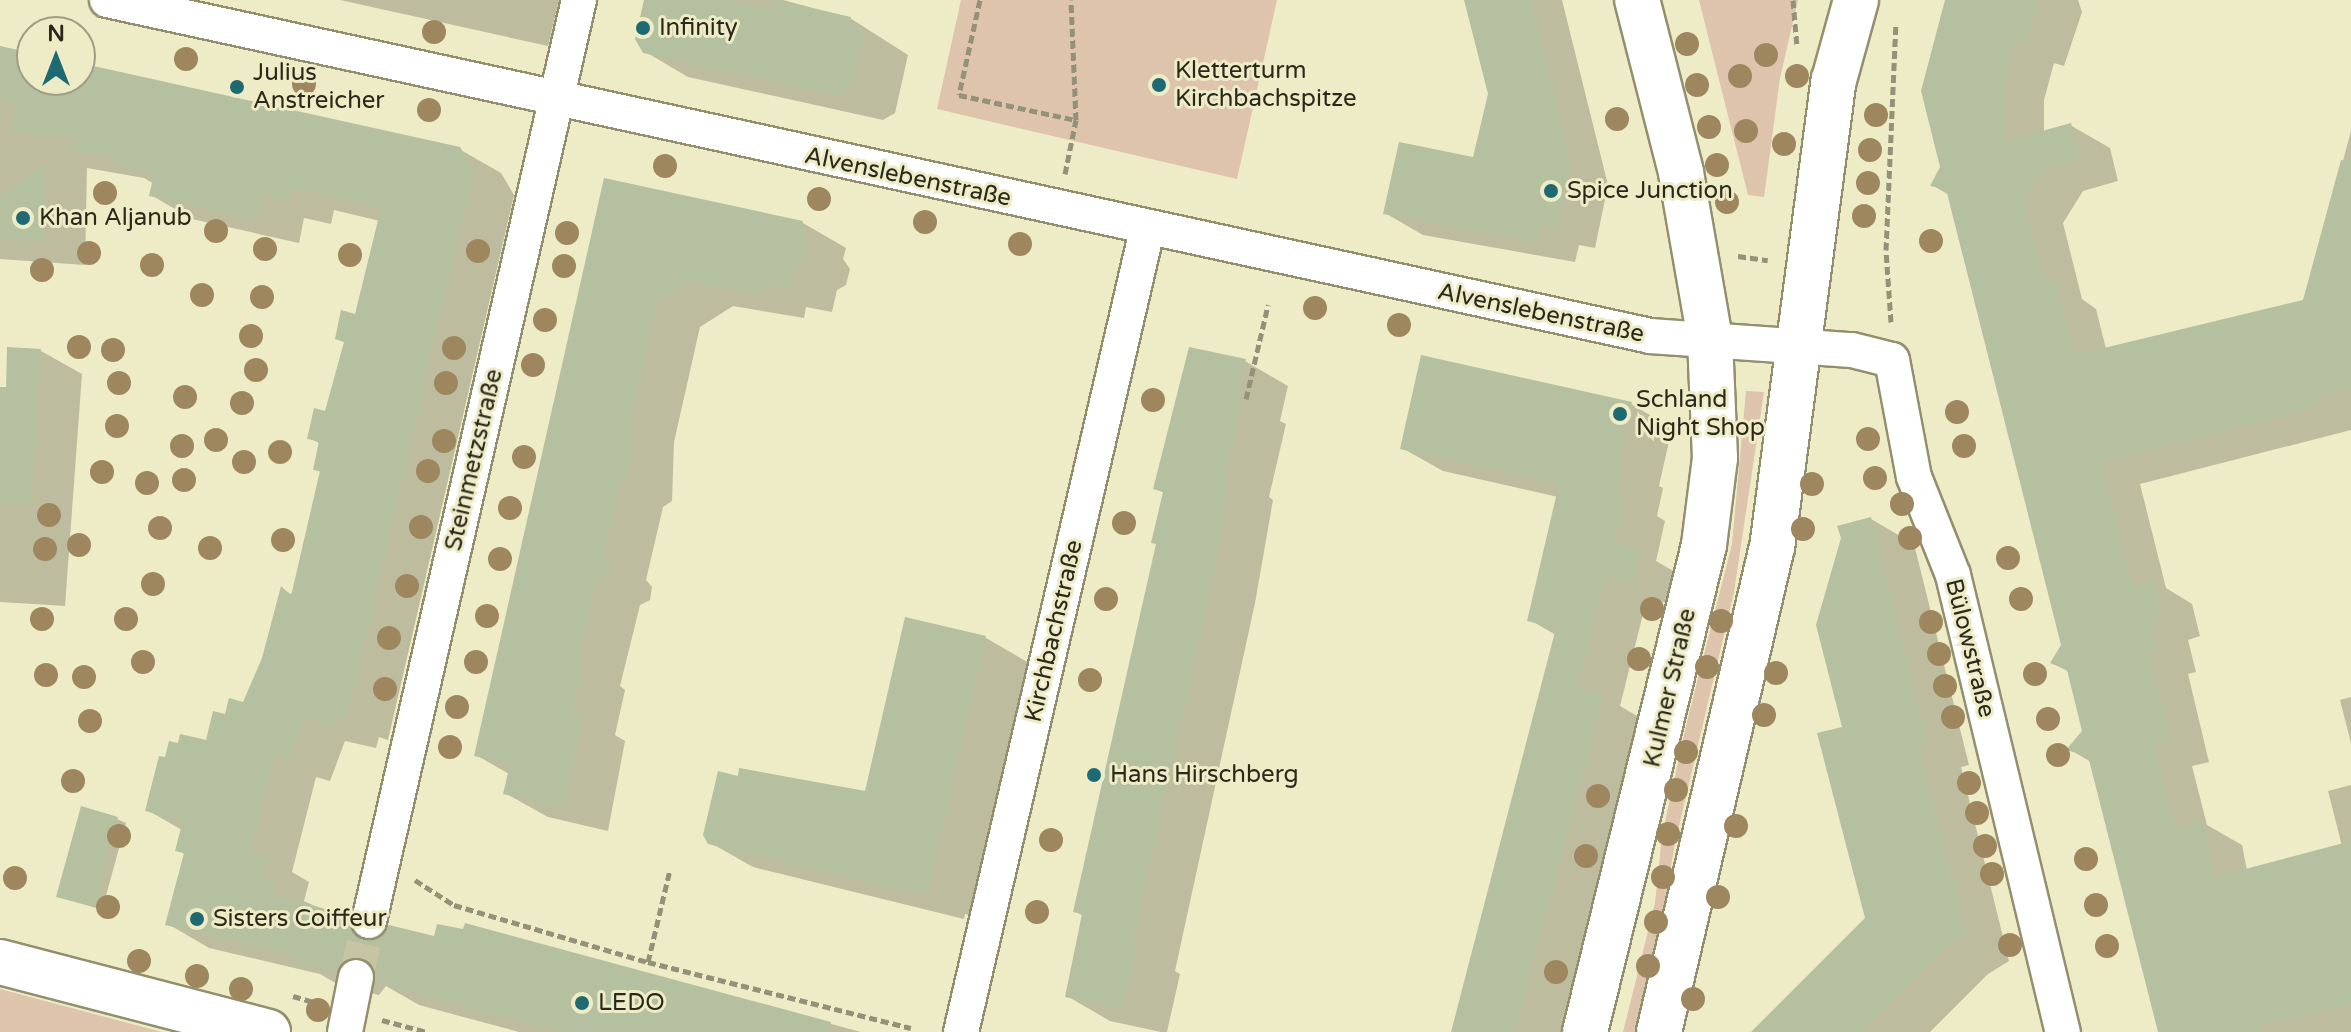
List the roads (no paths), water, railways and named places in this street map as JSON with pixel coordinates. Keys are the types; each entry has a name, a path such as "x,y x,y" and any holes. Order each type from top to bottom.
{"main road":[{"path":"1637,0 1681,172 1710,339"},
{"path":"1659,1032 1772,548 1834,80 1856,0"},
{"name":"Kulmer Straße","path":"1585,1032 1704,545 1715,458 1710,339"},
{"path":"0,962 268,1032"}],"street":[{"name":"Alvenslebenstraße","path":"107,0 1147,230 1650,336 1710,339"},
{"name":"Steinmetzstraße","path":"369,921 579,0"},
{"name":"Kirchbachstraße","path":"961,1032 1147,230"},
{"name":"Bülowstraße","path":"1710,339 1798,345 1892,360 1914,477 1953,575 2063,1032"},
{"path":"356,977 356,1024"}],"tunnel":[{"path":"356,977 369,921"}],"place":[{"name":"Infinity","path":"643,28"},
{"name":"Kletterturm Kirchbachspitze","path":"1159,85"},
{"name":"Julius Anstreicher","path":"237,87"},
{"name":"Spice Junction","path":"1551,191"},
{"name":"Khan Aljanub","path":"23,218"},
{"name":"Schland Night Shop","path":"1620,414"},
{"name":"Hans Hirschberg","path":"1094,775"},
{"name":"Sisters Coiffeur","path":"197,919"},
{"name":"LEDO","path":"582,1003"}]}
